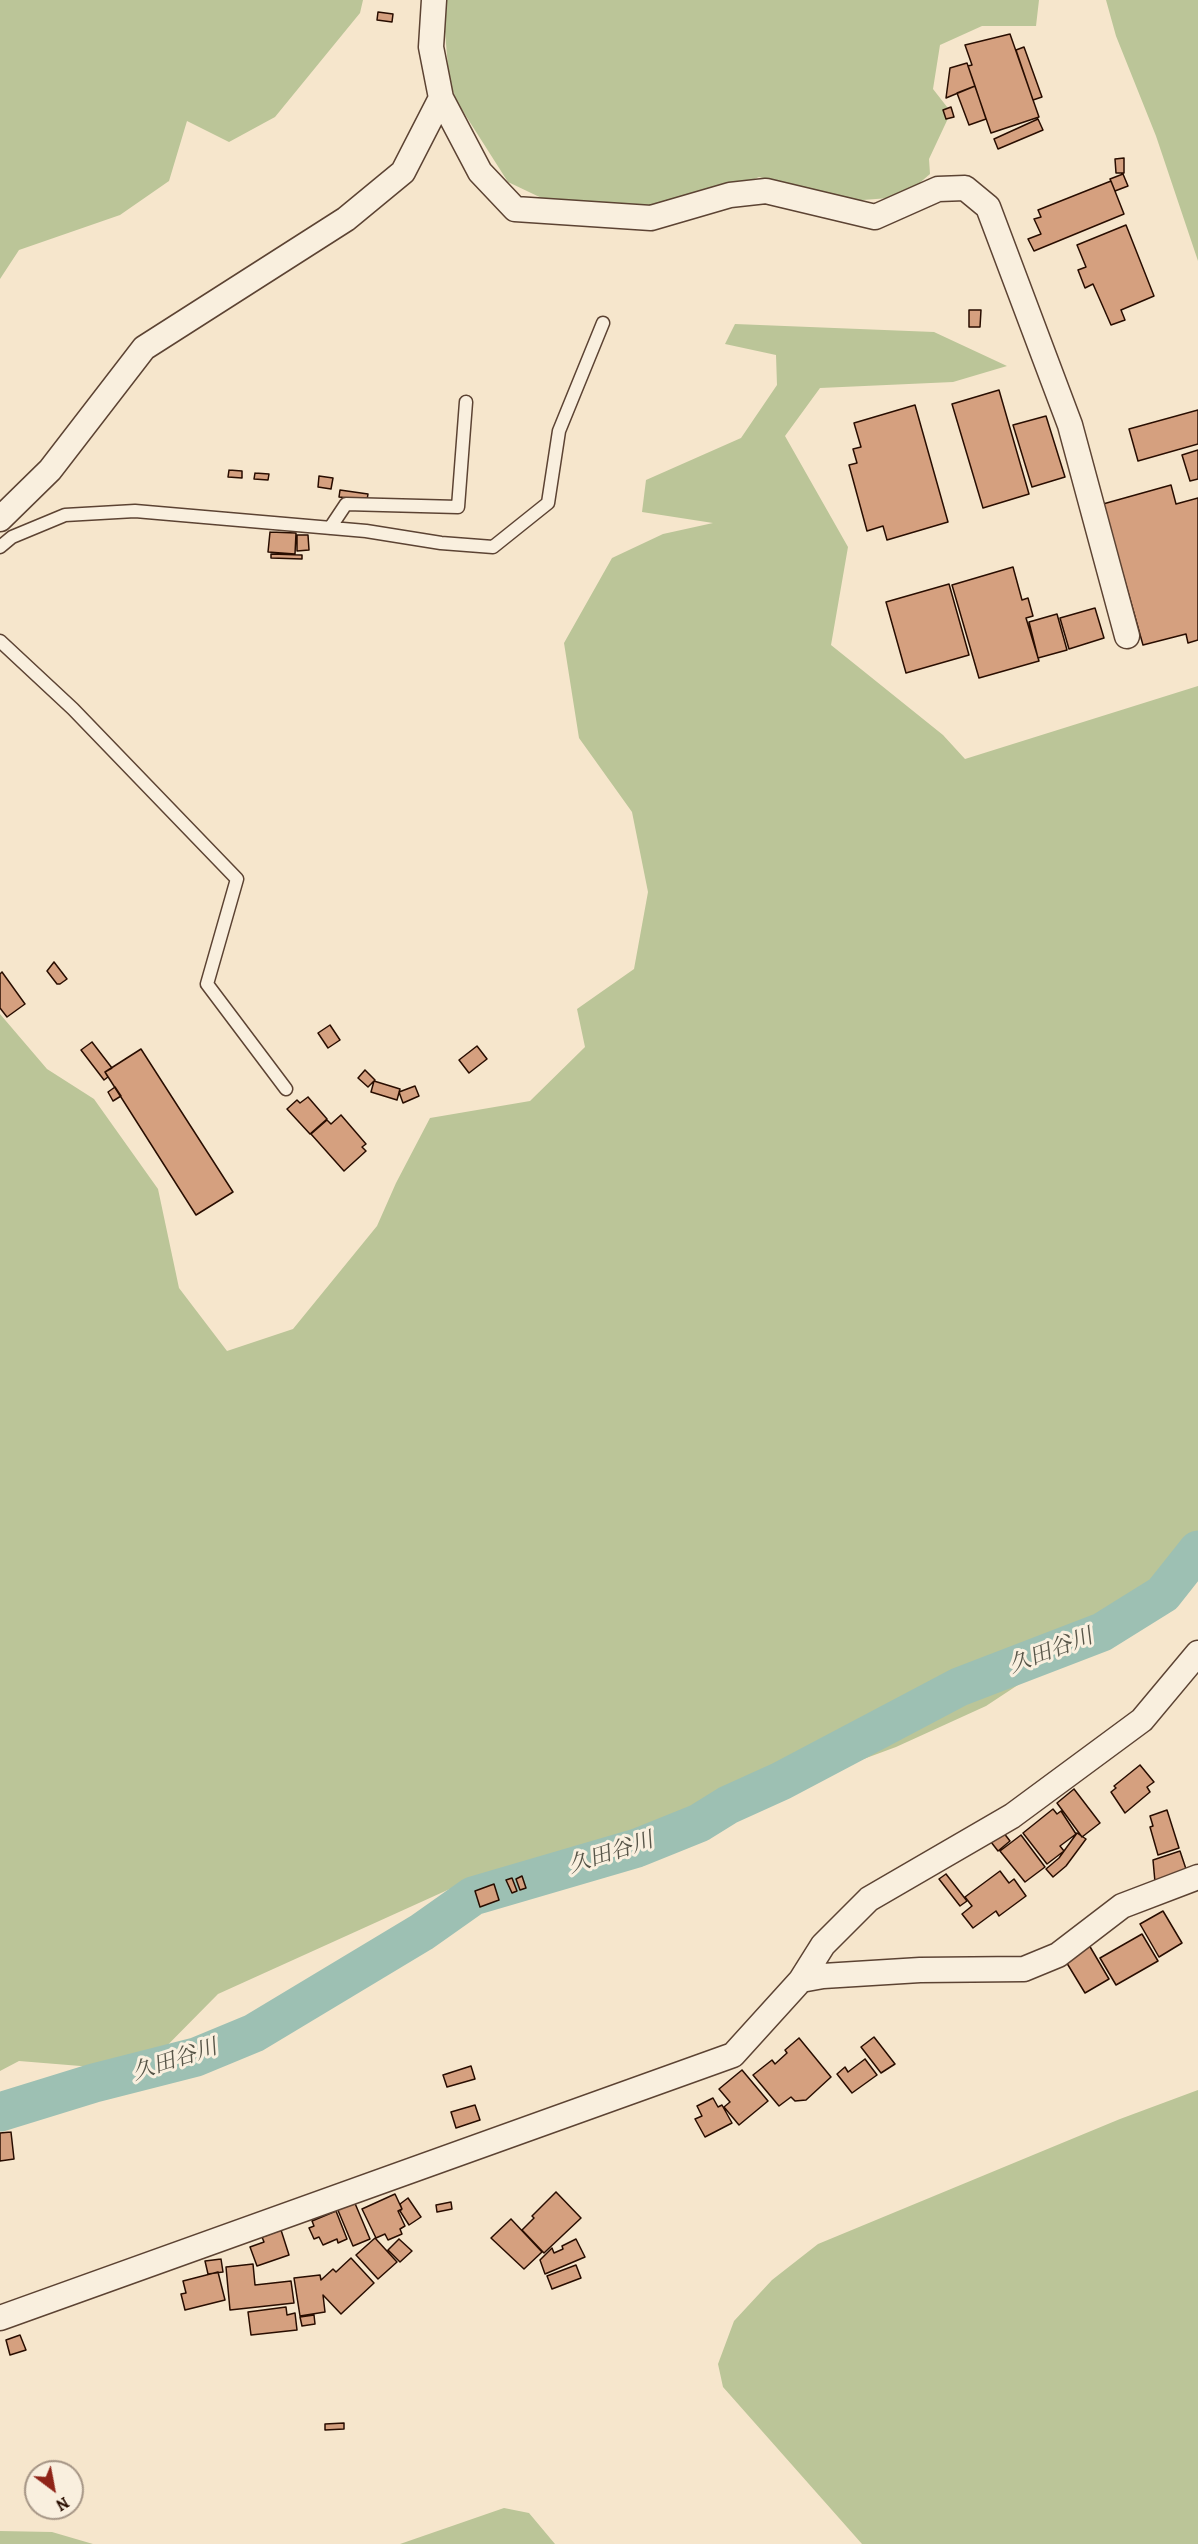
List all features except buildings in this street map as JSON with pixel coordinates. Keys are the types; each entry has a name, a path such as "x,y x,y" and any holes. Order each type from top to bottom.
{"street":[{"path":"434,0 431,47 441,98 480,172 515,209 651,218 730,195 766,191 875,217 938,189 965,188 988,207 1070,425 1127,636"},
{"path":"0,519 50,471 144,348 346,219 403,172 441,98"},
{"path":"0,2318 733,2055 801,1980 823,1945 868,1899 1012,1816 1154,1708 1198,1653"},
{"path":"801,1980 823,1976 920,1970 1024,1969 1058,1955 1122,1906 1198,1877"}],"lane":[{"path":"0,547 12,537 65,515 135,511 330,528 493,547 548,503 559,430 603,323"},
{"path":"330,528 346,504 458,507 466,402"},
{"path":"0,641 73,709 237,879 207,984 286,1089"}],"green space":[{"path":"0,0 363,0 360,13 275,117 229,142 187,121 169,181 120,215 19,250 0,279"},
{"path":"445,0 1039,0 1036,26 982,26 940,45 933,89 951,112 929,159 930,174 903,197 849,201 759,177 706,200 642,210 550,202 508,182 457,102 449,80 443,7"},
{"path":"1106,0 1198,0 1198,261 1156,136 1116,36"},
{"path":"735,324 934,332 1007,366 953,382 820,388 785,436 848,547 831,645 943,735 965,759 1198,686 1198,1553 1157,1587 1071,1650 986,1706 896,1747 742,1804 452,1888 218,1994 142,2071 19,2061 0,2071 0,1014 47,1069 94,1099 158,1189 179,1288 227,1351 293,1329 377,1226 396,1183 430,1118 530,1101 585,1047 577,1009 634,969 648,892 632,812 579,738 564,643 612,558 663,534 713,523 642,512 646,480 741,438 777,385 776,355 725,344"},
{"path":"1198,2090 1198,2544 862,2544 723,2387 718,2364 734,2321 772,2280 818,2244 1120,2119"},
{"path":"504,2508 529,2513 555,2544 400,2544"},
{"path":"0,2531 52,2532 93,2544 0,2544"}],"waterway":[{"name":"久田谷川","path":"0,2112 94,2083 196,2057 254,2033 422,1932 473,1896 637,1848 699,1823 728,1805 781,1781 959,1687 1102,1632 1163,1594 1198,1550"}]}
